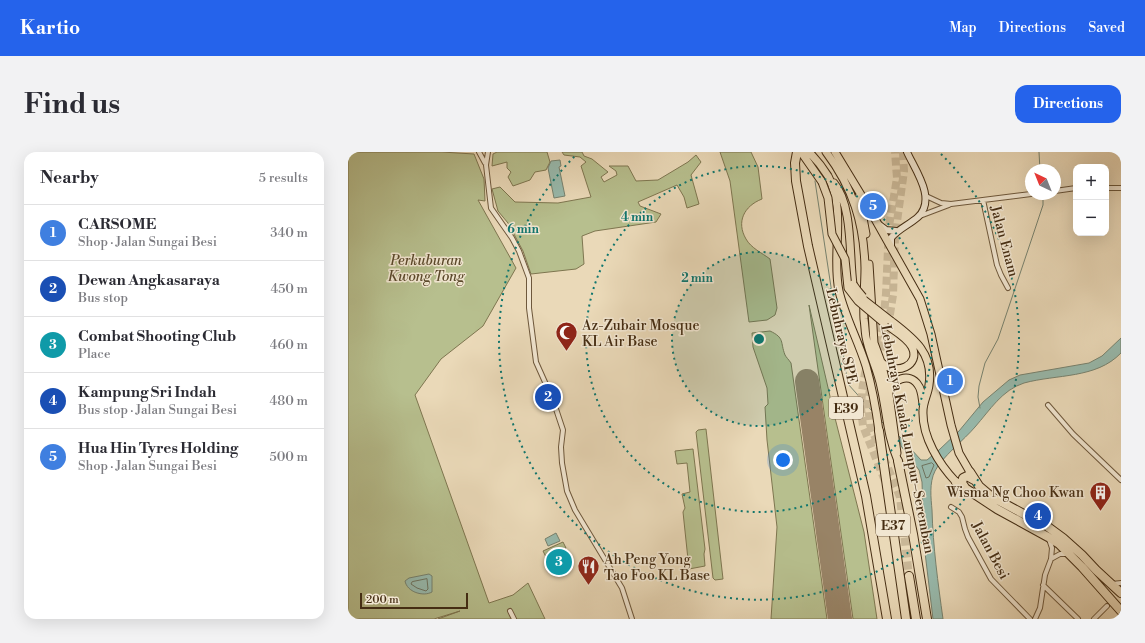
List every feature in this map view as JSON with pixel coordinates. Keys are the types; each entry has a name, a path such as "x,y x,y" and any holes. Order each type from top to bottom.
{"highway":[{"name":"Lebuhraya SPE","path":"800,152 799,180 810,245 869,496 888,619"},
{"name":"Lebuhraya Kuala Lumpur–Seremban","path":"879,431 906,619"},
{"name":"Lebuhraya Kuala Lumpur–Seremban","path":"898,461 913,534 927,619"},
{"path":"970,472 979,486 992,498 1058,534 1121,593"},
{"path":"966,489 962,483 963,478 968,476 974,480"},
{"path":"956,482 996,509 1059,544 1070,554 1121,611"},
{"path":"909,576 916,619"}],"main road":[{"path":"800,152 822,182 828,198 832,234 845,259 848,288 858,301 912,338 926,355 929,365 930,379 924,404 923,420 931,445 945,468 956,482"},
{"name":"E37","path":"809,152 828,176 837,202 837,274 840,291 846,313 865,365 875,403 879,431"},
{"path":"826,152 837,167 848,188 857,211 862,234 865,267 864,317 866,338 878,372 888,415 890,442 898,461"},
{"name":"E37","path":"835,152 852,180"},
{"path":"828,176 836,185 845,208 849,231 854,284 870,305"},
{"path":"852,180 917,292 925,312 951,425 959,453 970,472"},
{"name":"Lebuhraya Kuala Lumpur–Seremban","path":"852,180 861,201 869,262 874,342 881,362 889,395 888,415 897,450 898,461"},
{"path":"847,278 852,289 907,340 914,349 912,361 907,367 891,369 881,362"},
{"path":"889,395 890,388 896,381 902,378 912,379 918,384 924,404"}],"street":[{"path":"479,152 486,165"},
{"path":"488,152 486,165 491,208 516,244 529,278 529,308 536,362 553,400 563,430 561,447 562,463 567,491 575,510 622,588 632,619"},
{"path":"907,152 922,183 926,196 924,208 918,217"},
{"path":"1061,190 1073,188"},
{"path":"1109,188 1121,188"},
{"path":"926,196 941,203 951,204 1025,195"},
{"name":"Jalan Enam","path":"983,200 1000,275 1008,288"},
{"path":"891,247 891,238 896,231 918,217 951,204"},
{"path":"878,224 886,230 896,231"},
{"path":"1048,406 1072,434 1121,480"},
{"name":"Jalan Besi","path":"951,507 959,512 962,517 968,537 991,579 1030,619"},
{"path":"1035,619 1040,608 1043,585 1051,559 1052,548 1048,537"},
{"path":"1051,559 1060,554 1070,554"},
{"path":"1112,584 1121,583"},
{"path":"1043,585 1078,619"},
{"path":"1094,619 1107,606"},
{"path":"510,611 514,619"}],"green space":[{"name":"Perkuburan Kwong Tong","path":"348,152 442,152 474,154 484,179 485,201 478,200 516,268 483,326 441,359 415,395 489,603 513,595 528,583 545,619 438,619 460,611 434,619 348,619"},
{"path":"497,152 547,152 550,162 546,170 535,172 530,180 513,186 508,177 511,172 507,168 507,162 492,166 493,154"},
{"path":"562,152 582,152 584,156 592,159 608,172 601,177 604,182 617,175 616,171 609,166 628,166 636,181 658,180 688,162 696,155 701,162 691,175 699,204 687,208 684,197 677,185 638,202 640,206 661,214 656,222 595,231 582,236 584,264 576,269 531,274 523,251 508,223 498,211 492,189 500,187 515,202 558,203 591,197 581,166 586,162 580,157 564,155"},
{"path":"720,152 751,152 758,167 762,199 746,210 742,221 742,227 743,233 748,242 770,259 777,308 775,315 767,320 749,322 730,181"},
{"path":"809,305 835,418 864,532 877,619 853,619"},
{"path":"770,331 780,338 785,355 791,363 827,619 771,619 777,527 767,440 765,407 768,404 767,388 753,347 752,333"},
{"path":"706,429 723,579 715,580 713,578 696,432 698,430"},
{"path":"693,449 705,549 705,566 689,569 683,512 685,508 682,494 690,492 687,463 677,464 675,451"},
{"path":"563,542 566,548 546,557 543,551"}],"water":[{"path":"560,160 561,166 559,167 565,196 554,198 548,168 551,161"},
{"path":"1121,338 1121,353 1100,367 1088,372 1024,383 1009,390 997,401 971,432 938,466 932,480 931,496 935,551 943,619 933,619 924,544 922,482 919,470 901,446 899,436 921,460 927,460 959,431 983,402 1009,380 1020,375 1089,363 1102,356"},
{"path":"556,533 560,541 548,546 545,539"},
{"path":"429,574 432,576 432,592 420,594 412,591 406,585 405,581 409,578"}],"waterway":[{"path":"1039,152 1040,164"},
{"path":"815,181 831,287 848,384 873,412"},
{"path":"980,408 978,397 979,386 985,363 998,339 1043,205 1043,200"},
{"path":"880,420 885,425"}],"runway":[{"path":"807,381 840,619"}],"tunnel":[{"path":"885,481 863,426 861,408 865,373 881,327 884,313 889,226 897,178 895,152"},
{"path":"903,152 904,171 895,236 893,295 888,327 872,375 868,403 870,425 900,497 909,576"},
{"path":"907,598 910,619"}],"place":[{"name":"Hua Hin Tyres Holding","path":"873,206"},
{"name":"Az-Zubair Mosque KL Air Base","path":"566,352"},
{"name":"CARSOME","path":"950,381"},
{"name":"Dewan Angkasaraya","path":"548,397"},
{"name":"Wisma Ng Choo Kwan","path":"1100,512"},
{"name":"Kampung Sri Indah","path":"1038,516"},
{"name":"Combat Shooting Club","path":"559,562"},
{"name":"Ah Peng Yong Tao Foo KL Base","path":"588,586"}]}
